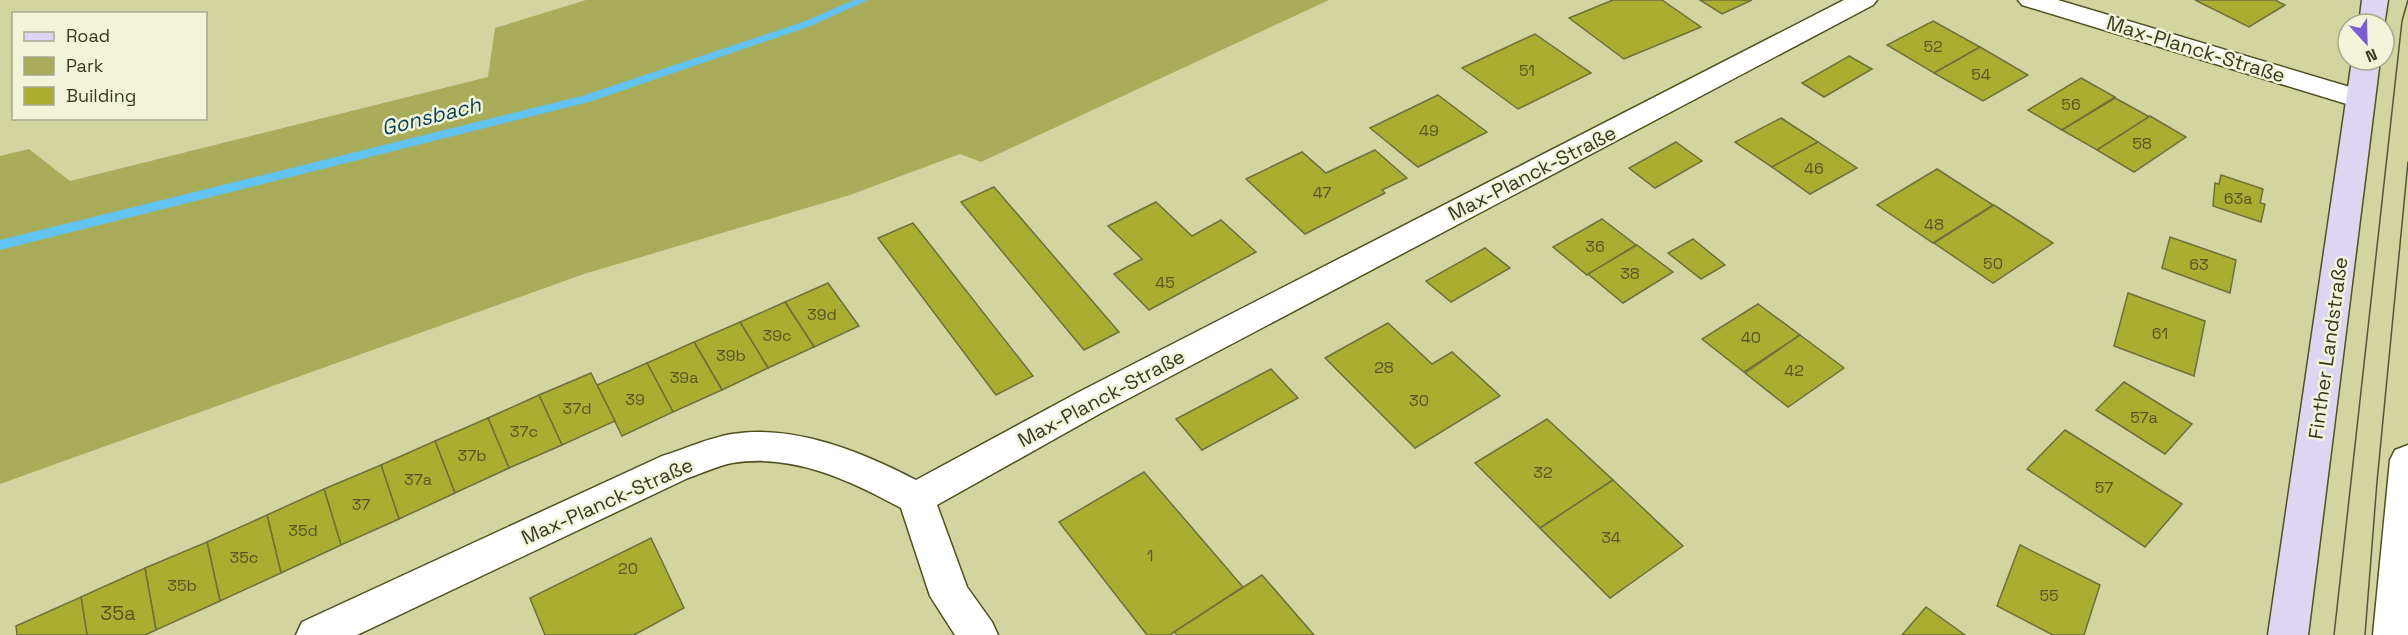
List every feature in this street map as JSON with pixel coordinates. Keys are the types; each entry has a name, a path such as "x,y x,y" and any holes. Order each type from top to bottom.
{"main road":[{"name":"Finther Landstraße","path":"2288,635 2364,72"}],"street":[{"name":"Max-Planck-Straße","path":"316,635 675,468 734,448 781,449 830,457 870,473 916,498 1089,403 1864,0"},
{"name":"Max-Planck-Straße","path":"2031,0 2360,99"},
{"path":"2393,635 2408,460"},
{"path":"916,498 950,596 978,635"}],"green space":[{"path":"586,0 1329,0 981,162 960,154 850,195 584,274 0,484 0,156 29,149 70,181 488,77 495,28"}],"building":[{"path":"1613,0 1662,0 1701,27 1624,59 1569,18"},
{"path":"1700,0 1752,0 1722,14"},
{"path":"2195,0 2275,0 2285,5 2249,27"},
{"path":"1933,21 1980,47 1934,73 1887,45"},
{"path":"1535,34 1591,73 1518,109 1462,68"},
{"path":"1980,47 2028,75 1983,101 1934,73"},
{"path":"1849,56 1872,69 1824,97 1802,83"},
{"path":"2081,78 2115,97 2062,130 2028,110"},
{"path":"1438,95 1487,132 1418,167 1370,128"},
{"path":"2115,98 2150,117 2097,150 2062,130"},
{"path":"2150,116 2186,137 2134,172 2097,150"},
{"path":"1781,118 1818,142 1772,167 1735,142"},
{"path":"1676,142 1702,161 1655,188 1629,168"},
{"path":"1818,142 1857,168 1810,194 1772,167"},
{"path":"1375,150 1407,178 1382,190 1385,193 1305,234 1246,179 1302,152 1326,173"},
{"path":"1937,169 1993,205 1933,243 1877,205"},
{"path":"2221,175 2263,189 2260,203 2265,204 2261,222 2213,206 2215,183 2219,184"},
{"path":"994,187 1119,332 1084,350 961,202"},
{"path":"1156,202 1192,236 1221,220 1256,252 1149,310 1114,274 1142,259 1108,226"},
{"path":"1994,205 2053,243 1993,283 1934,243"},
{"path":"1602,219 1636,245 1587,275 1553,247"},
{"path":"913,223 1033,376 996,395 878,238"},
{"path":"2170,237 2236,260 2230,293 2162,268"},
{"path":"1693,239 1725,265 1701,279 1668,253"},
{"path":"1637,245 1673,272 1623,303 1588,274"},
{"path":"1485,248 1510,268 1451,302 1426,281"},
{"path":"828,283 859,326 814,347 785,302"},
{"path":"2128,293 2205,321 2194,376 2114,346"},
{"path":"785,302 814,347 768,368 740,322"},
{"path":"1758,304 1800,335 1744,372 1702,339"},
{"path":"740,322 768,368 722,390 694,342"},
{"path":"1388,323 1432,364 1452,352 1500,396 1415,448 1325,358"},
{"path":"1800,335 1844,368 1788,407 1745,373"},
{"path":"694,342 722,390 673,412 647,363"},
{"path":"647,363 673,412 622,436 597,385"},
{"path":"1271,369 1298,398 1202,450 1176,419"},
{"path":"591,373 615,421 562,445 539,395"},
{"path":"2124,382 2192,424 2165,454 2096,410"},
{"path":"539,395 562,445 509,468 488,418"},
{"path":"488,418 509,468 455,493 435,441"},
{"path":"1547,419 1613,480 1540,528 1475,463"},
{"path":"2065,430 2182,504 2145,547 2027,469"},
{"path":"435,441 455,493 399,519 381,465"},
{"path":"381,465 399,519 341,545 324,489"},
{"path":"1144,472 1243,587 1170,635 1147,635 1059,522"},
{"path":"1613,480 1683,546 1610,598 1540,528"},
{"path":"324,489 341,545 281,573 267,515"},
{"path":"267,515 281,573 220,601 207,542"},
{"path":"651,538 684,608 634,635 545,635 530,598"},
{"path":"207,542 220,601 156,630 145,568"},
{"path":"2020,545 2100,585 2084,635 2053,635 1997,606"},
{"path":"145,568 156,630 145,635 87,635 81,597"},
{"path":"1262,575 1314,635 1177,635 1174,632"},
{"path":"81,597 87,635 17,635 16,626"},
{"path":"1926,607 1965,635 1902,635"}],"waterway":[{"name":"Gonsbach","path":"0,245 585,99 807,24 863,0"}],"tram line":[{"path":"2334,635 2402,21 2408,0"},
{"path":"2365,635 2377,482 2408,162"}]}
